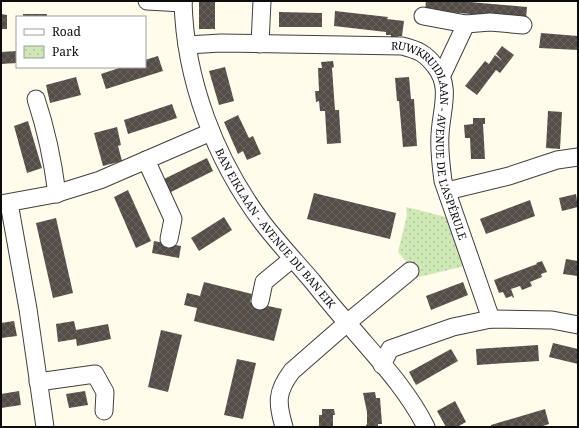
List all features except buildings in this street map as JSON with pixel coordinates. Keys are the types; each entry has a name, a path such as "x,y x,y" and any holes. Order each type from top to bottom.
{"street":[{"path":"147,1 183,2"},
{"path":"260,44 262,1"},
{"name":"BAN EIKLAAN - AVENUE DU BAN EIK","path":"183,2 187,45 200,102 210,132 232,178 262,222 406,394 426,427"},
{"path":"423,16 466,24 490,22 523,25"},
{"path":"442,75 466,24"},
{"name":"RUWKRUIDLAAN - AVENUE DE L'ASPÉRULE","path":"187,45 221,43 402,46 416,49 428,56 442,75 445,91 440,135 443,181 491,319"},
{"path":"36,99 57,194"},
{"path":"45,427 28,309 5,204 57,194 100,180 210,132"},
{"path":"447,190 509,176 557,160 578,157"},
{"path":"146,160 173,219 169,239"},
{"path":"260,300 264,282 292,259"},
{"path":"284,427 280,410 279,395 286,378 347,323 410,271"},
{"path":"382,365 390,349 453,327 491,319 552,320 578,325"},
{"path":"38,382 95,374 105,392 104,411"}],"green space":[{"path":"406,207 446,217 465,266 419,277 398,252 407,215"}]}
